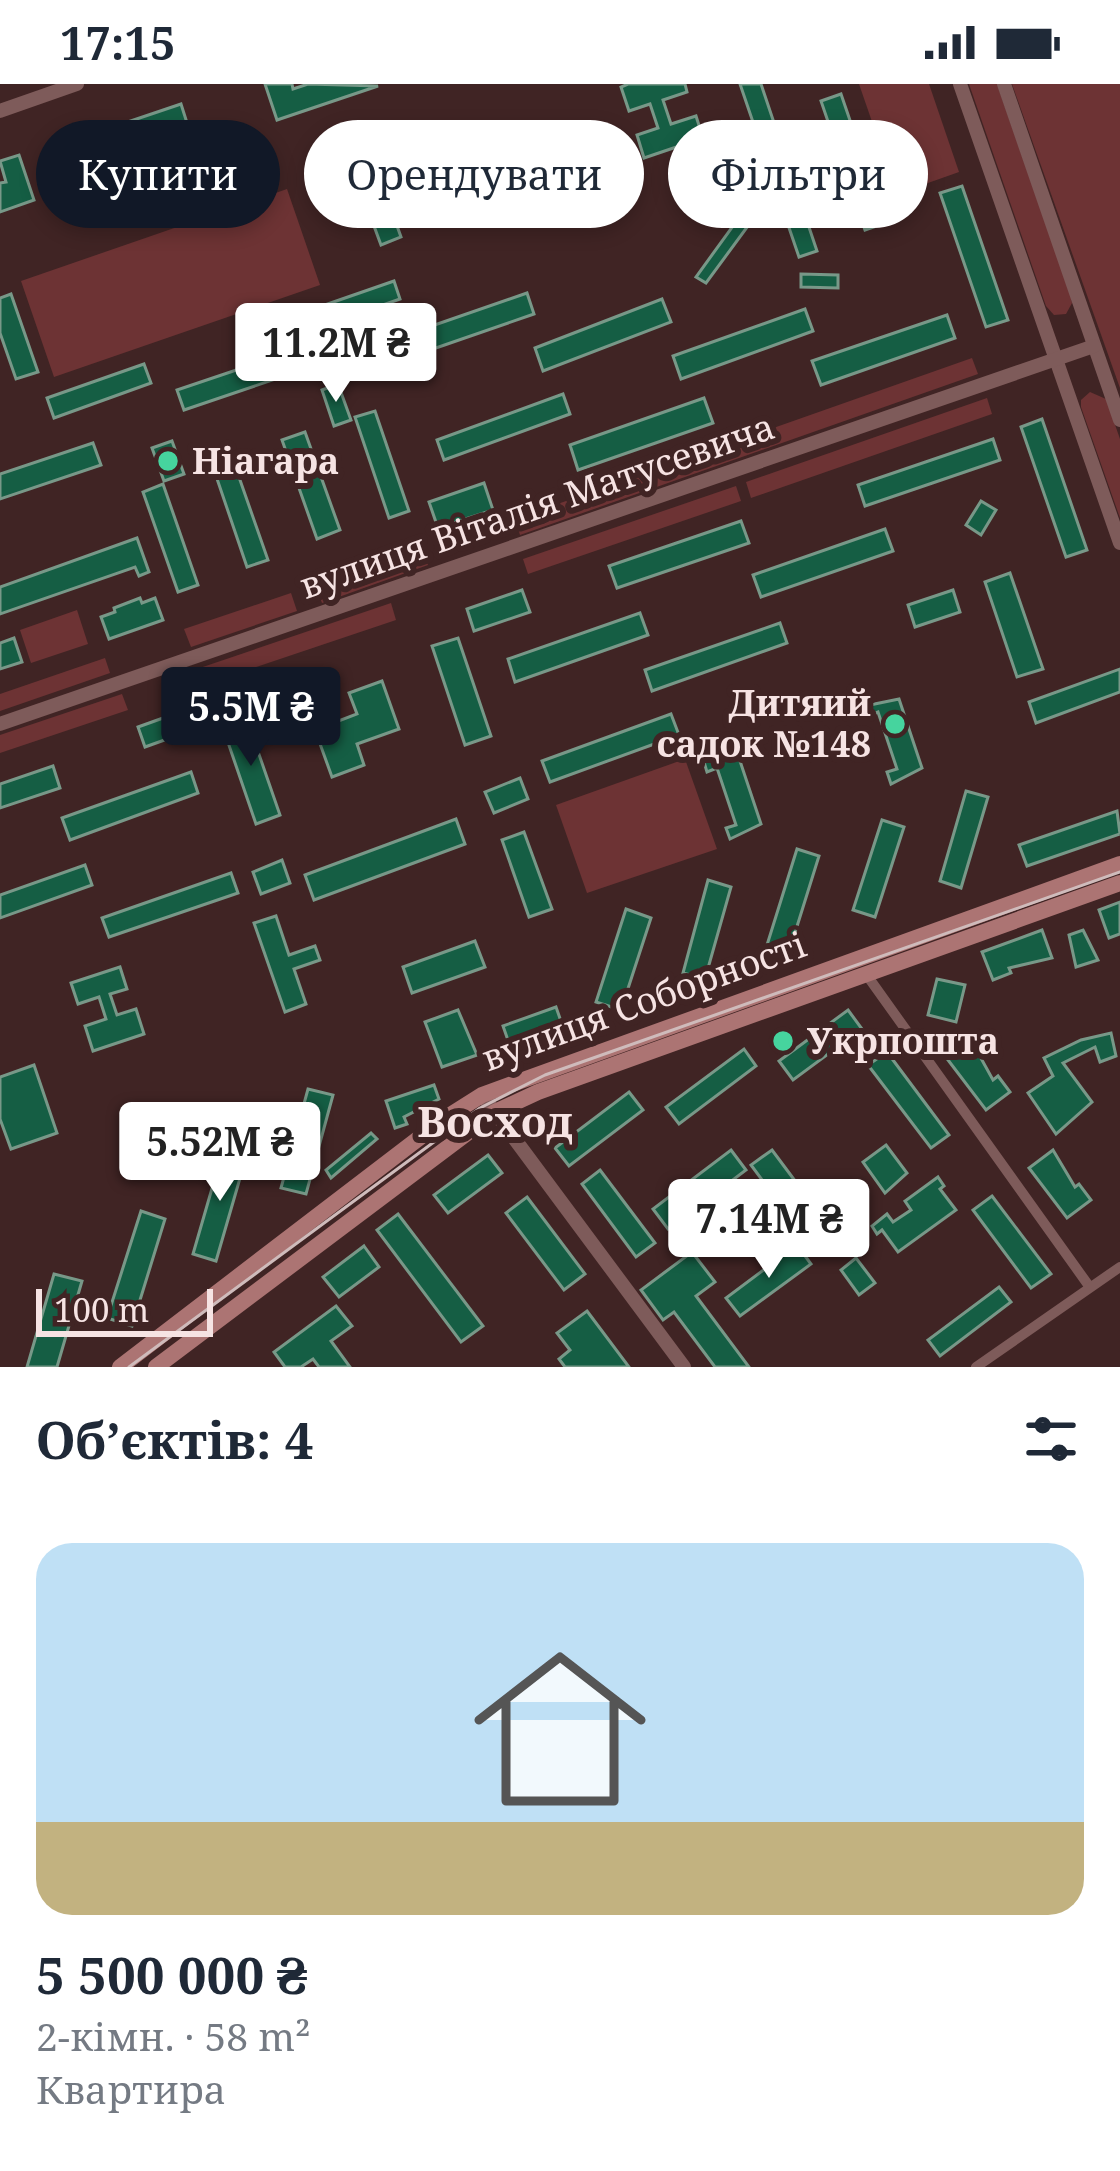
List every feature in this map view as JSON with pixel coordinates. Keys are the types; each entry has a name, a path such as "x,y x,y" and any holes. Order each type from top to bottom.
{"main road":[{"name":"вулиця Соборності","path":"120,1367 444,1119 482,1095 1120,864"},
{"name":"вулиця Соборності","path":"156,1367 495,1112 538,1092 1120,883"}],"street":[{"path":"0,111 77,84"},
{"path":"960,84 1120,543"},
{"path":"1004,84 1120,420"},
{"name":"вулиця Віталія Матусевича","path":"0,724 1094,346"},
{"path":"866,974 1089,1286"},
{"path":"482,1095 684,1367"},
{"path":"976,1367 1120,1267"}],"shaded area":[{"path":"859,84 929,84 959,172 928,183 928,120 871,120"},
{"path":"969,84 997,84 1071,297 1066,314 1054,315 1046,306"},
{"path":"1012,84 1120,84 1120,388"},
{"path":"287,189 320,285 54,377 21,281 174,228 280,228 280,191"},
{"path":"972,358 978,374 520,535 515,519"},
{"path":"1090,392 1106,399 1120,439 1120,518 1081,407 1081,400"},
{"path":"987,398 992,414 751,498 746,482"},
{"path":"736,486 741,501 528,574 523,559"},
{"path":"421,547 428,565 322,603 315,585"},
{"path":"291,593 297,611 191,647 184,629"},
{"path":"391,603 396,620 197,687 191,671"},
{"path":"77,610 88,644 31,663 20,630"},
{"path":"105,658 110,673 0,711 0,694"},
{"path":"122,694 128,710 0,753 0,735"},
{"path":"685,759 717,849 587,893 556,805"}],"building":[{"path":"265,84 292,84 293,89 308,84 378,86 277,120"},
{"path":"685,84 687,92 663,100 670,120 668,150 644,158 644,133 658,128 650,104 629,111 621,87"},
{"path":"740,84 761,84 773,120 752,120"},
{"path":"841,94 850,120 827,120 821,101"},
{"path":"181,104 186,120 134,120"},
{"path":"19,155 34,200 0,212 0,183 6,182 0,161"},
{"path":"962,186 1008,320 986,327 940,193"},
{"path":"375,228 398,228 401,237 381,245"},
{"path":"732,228 746,228 706,283 696,277"},
{"path":"789,228 809,228 817,251 799,257"},
{"path":"801,274 838,275 838,288 801,287"},
{"path":"394,281 400,299 303,333 296,315"},
{"path":"527,293 534,314 404,359 397,338"},
{"path":"11,294 38,372 16,379 0,333 0,298"},
{"path":"662,299 671,322 543,371 535,348"},
{"path":"805,309 813,331 681,379 673,356"},
{"path":"947,315 955,338 821,385 812,361"},
{"path":"284,354 290,374 184,410 177,390"},
{"path":"144,364 151,383 54,418 47,398"},
{"path":"338,384 351,420 334,426 322,390"},
{"path":"563,394 570,414 444,460 437,440"},
{"path":"704,398 713,423 578,470 570,445"},
{"path":"375,411 409,511 389,518 355,417"},
{"path":"1042,419 1087,550 1066,557 1021,427"},
{"path":"305,432 340,530 317,539 282,440"},
{"path":"993,439 1000,460 865,506 858,485"},
{"name":"Ніагара","path":"172,441 184,474 164,481 152,448"},
{"path":"93,443 101,465 0,499 0,474"},
{"path":"233,460 268,560 247,567 213,467"},
{"path":"484,483 493,510 438,528 429,502"},
{"path":"163,484 198,585 178,592 143,492"},
{"path":"981,501 996,510 981,535 966,525"},
{"path":"741,521 749,543 617,588 609,566"},
{"path":"885,529 893,551 761,597 753,575"},
{"path":"137,538 149,572 139,576 135,567 0,614 0,587"},
{"path":"1010,573 1043,669 1017,677 985,582"},
{"path":"522,590 530,612 474,631 467,609"},
{"path":"953,590 960,612 915,627 908,605"},
{"path":"140,598 142,603 155,598 163,620 109,639 101,617"},
{"path":"640,613 648,635 515,682 508,659"},
{"path":"780,623 787,643 652,691 645,670"},
{"path":"14,638 22,662 0,669 0,643"},
{"path":"458,638 491,736 465,745 432,646"},
{"path":"1120,669 1120,692 1036,723 1029,702"},
{"path":"382,681 399,729 357,744 364,765 332,777 315,730 357,714 349,693"},
{"path":"899,699 922,768 891,784 887,772 897,769 878,712 868,716 865,706"},
{"path":"191,708 198,728 145,747 138,727"},
{"path":"245,714 280,815 256,824 221,722"},
{"path":"671,714 679,735 550,782 542,761"},
{"path":"738,755 761,824 730,839 726,828 736,825 717,768 707,772 704,762"},
{"path":"53,766 60,788 0,808 0,784"},
{"path":"191,772 198,793 70,840 62,818"},
{"path":"520,778 528,799 494,813 485,792"},
{"path":"966,791 988,797 961,888 940,881"},
{"path":"1117,811 1120,834 1027,866 1019,845"},
{"path":"456,819 465,844 314,900 305,875"},
{"path":"882,820 904,827 875,917 853,910"},
{"path":"524,832 552,909 529,917 502,840"},
{"path":"797,849 819,856 789,952 767,945"},
{"path":"282,860 290,883 261,894 253,872"},
{"path":"85,865 92,885 0,918 0,895"},
{"path":"231,873 238,893 109,937 102,918"},
{"path":"708,880 731,887 705,979 683,973"},
{"path":"1120,902 1120,934 1109,938 1099,910"},
{"path":"626,909 651,918 621,1010 596,1002"},
{"path":"276,916 289,955 315,946 320,960 294,969 306,1004 285,1012 254,923"},
{"path":"1042,930 1052,958 1009,968 1011,973 993,980 982,952"},
{"path":"1083,930 1098,960 1076,967 1069,935"},
{"path":"475,941 485,967 412,993 403,967"},
{"path":"120,967 127,989 110,994 117,1015 136,1009 144,1034 93,1051 85,1026 106,1019 99,997 78,1004 71,983"},
{"path":"937,979 965,985 956,1022 928,1015"},
{"path":"556,1007 563,1027 510,1046 503,1026"},
{"path":"458,1010 477,1055 442,1067 425,1022"},
{"path":"848,1010 862,1029 793,1080 779,1061"},
{"path":"1111,1033 1116,1056 1100,1062 1095,1047 1063,1063 1092,1102 1056,1134 1028,1093 1053,1076 1044,1058 1081,1040"},
{"path":"972,1042 993,1080 998,1076 1010,1092 986,1110 948,1060"},
{"path":"744,1049 756,1066 679,1124 666,1107"},
{"path":"887,1052 949,1135 931,1148 868,1065"},
{"path":"34,1065 57,1133 11,1149 0,1119 0,1077"},
{"path":"434,1085 439,1099 404,1117 407,1124 395,1128 386,1101"},
{"path":"308,1089 333,1095 306,1194 281,1188"},
{"path":"629,1092 643,1110 569,1166 555,1148"},
{"path":"371,1133 377,1139 331,1178 326,1170"},
{"path":"886,1145 907,1173 885,1193 863,1162"},
{"path":"224,1147 247,1154 216,1261 193,1254"},
{"path":"731,1150 746,1170 668,1229 653,1209"},
{"path":"772,1150 825,1221 804,1236 751,1165"},
{"path":"1053,1150 1075,1187 1079,1184 1091,1200 1067,1218 1029,1168"},
{"path":"488,1155 502,1173 448,1213 434,1195"},
{"path":"600,1170 655,1243 636,1257 582,1184"},
{"path":"938,1177 944,1186 940,1189 956,1210 898,1252 882,1230 877,1234 872,1226 887,1214 893,1222 911,1210 905,1201"},
{"path":"992,1196 1051,1274 1031,1288 973,1210"},
{"path":"527,1197 585,1274 564,1290 506,1213"},
{"path":"141,1211 165,1219 132,1326 107,1318"},
{"path":"398,1214 483,1326 461,1342 377,1230"},
{"path":"797,1245 811,1264 740,1316 726,1298"},
{"path":"364,1246 379,1267 339,1297 323,1277"},
{"path":"692,1252 715,1282 696,1296 749,1367 715,1367 674,1312 663,1320 641,1290"},
{"path":"856,1258 875,1283 859,1295 841,1270"},
{"path":"54,1274 82,1281 57,1367 27,1367"},
{"path":"999,1287 1011,1302 940,1356 928,1340"},
{"path":"336,1306 352,1326 331,1341 350,1367 319,1367 313,1359 301,1367 285,1367 274,1352"},
{"path":"587,1311 629,1367 565,1367 559,1359 570,1350 557,1333"}],"tram line":[{"path":"129,1367 480,1108 545,1075 1120,872"}],"place":[{"name":"Ніагара","path":"168,461"},
{"name":"Дитяий садок №148","path":"895,724"},
{"name":"Укрпошта","path":"783,1041"}],"district":[{"name":"Восход","path":"495,1122"}]}
